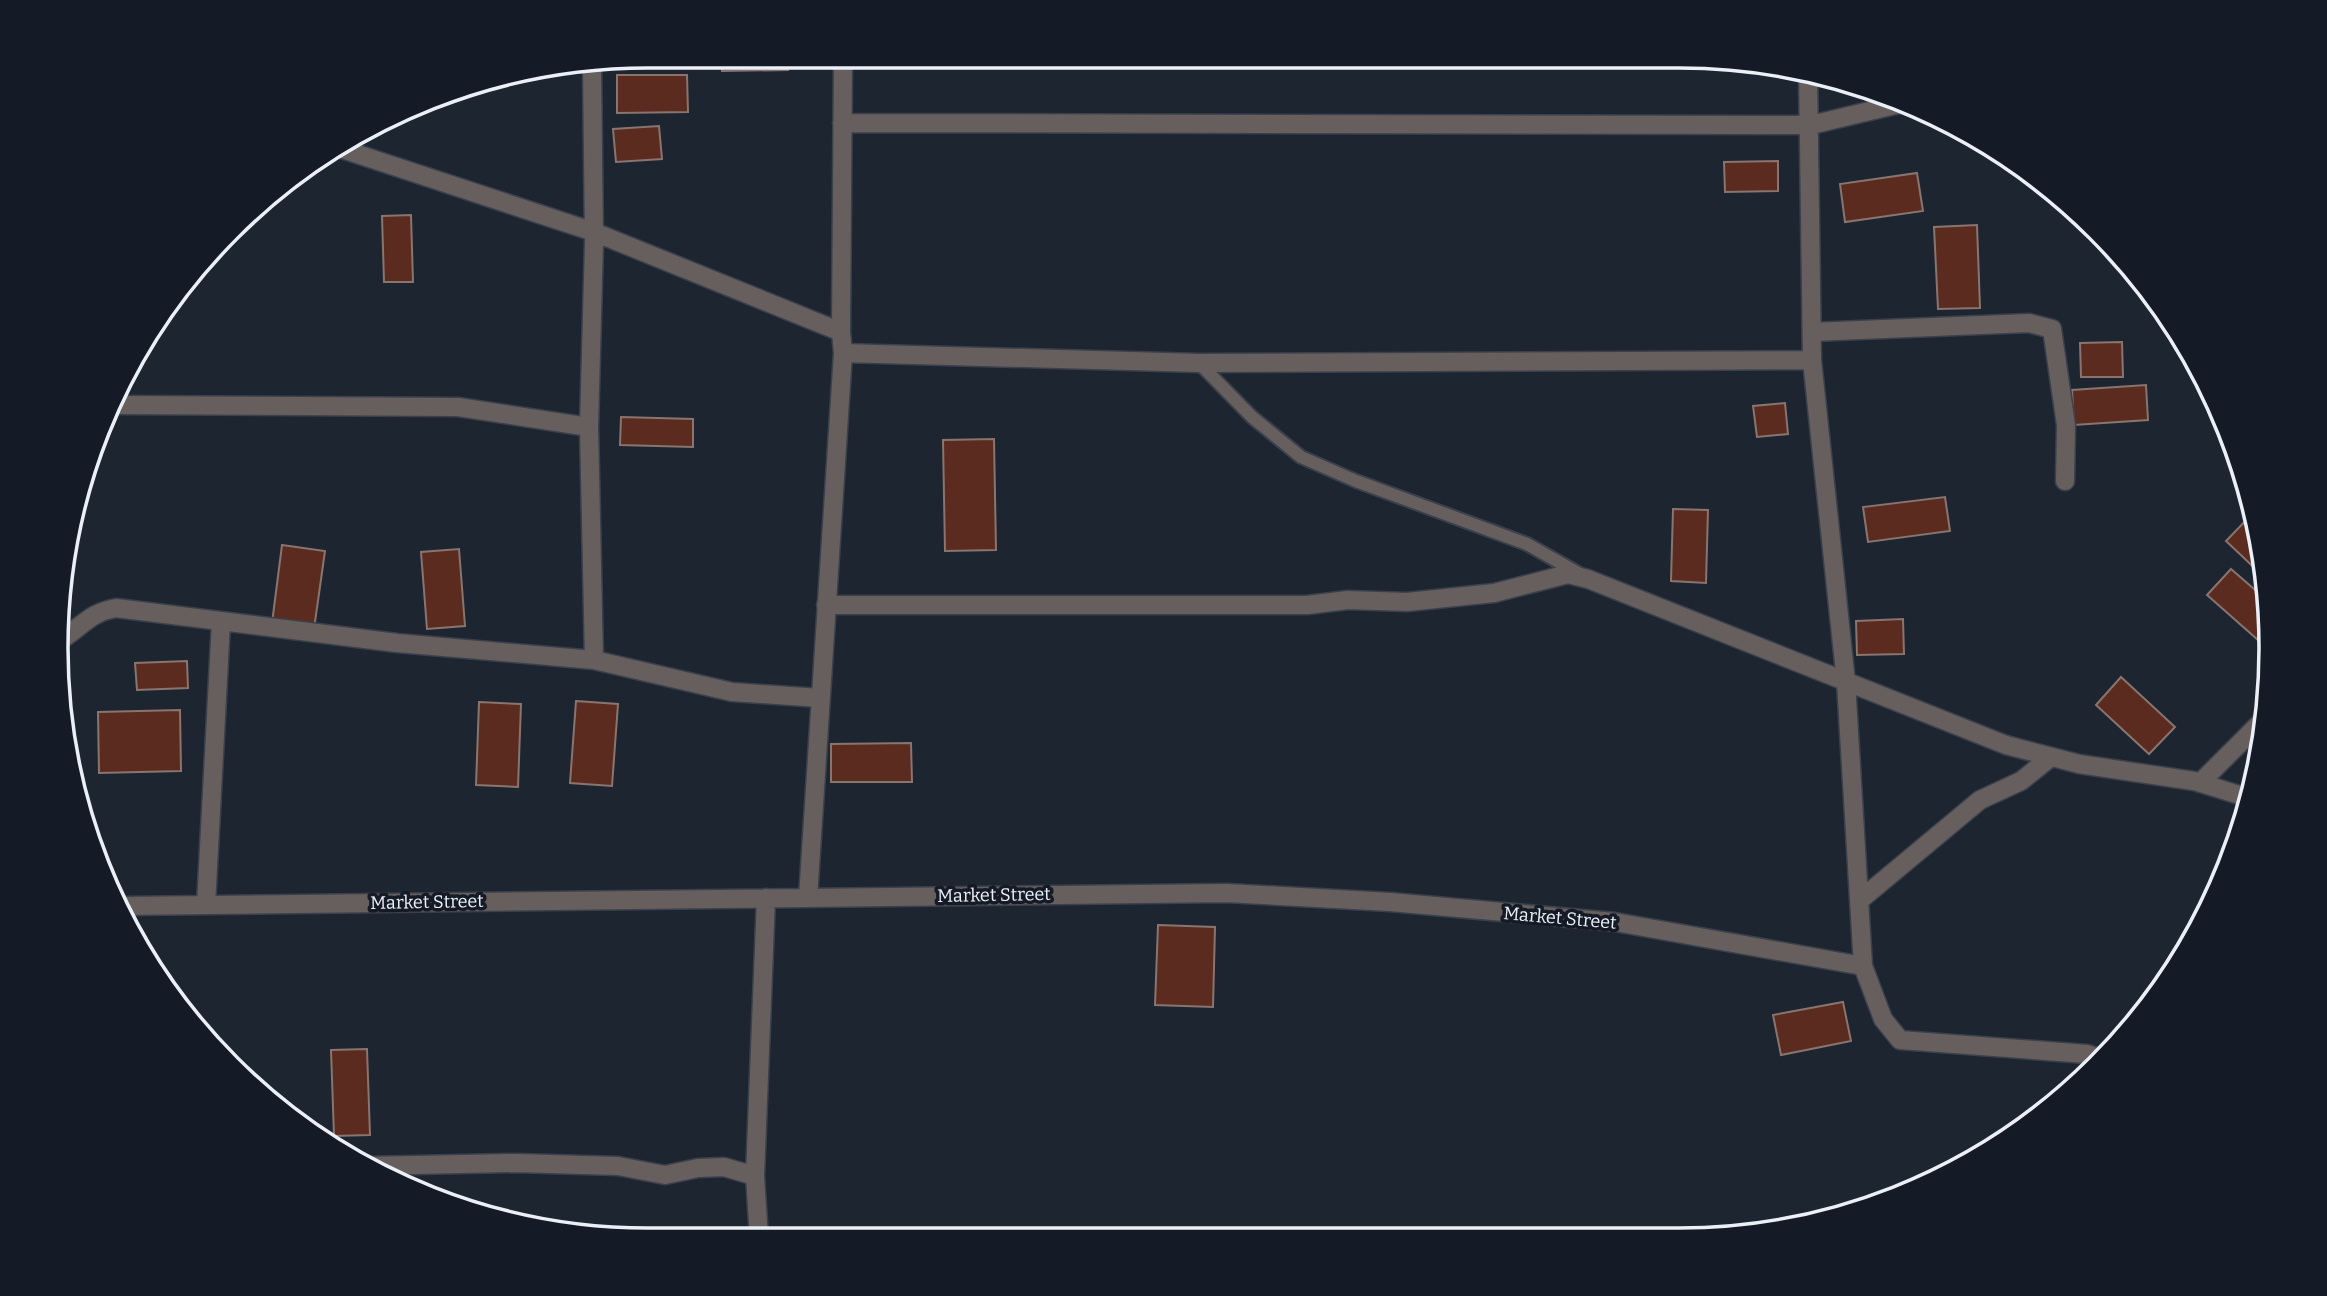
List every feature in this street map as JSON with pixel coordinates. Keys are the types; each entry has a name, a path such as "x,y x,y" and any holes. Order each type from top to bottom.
{"street":[{"path":"808,898 844,353 841,332 843,68"},
{"path":"592,71 594,232 589,427 594,660"},
{"path":"1809,83 1812,360 1846,682 1863,966 1883,1019 1900,1040 2091,1056"},
{"path":"842,122 1811,125 1887,107"},
{"path":"349,151 594,232 841,332"},
{"path":"1812,332 2007,323 2029,323 2052,329 2066,425 2065,481"},
{"path":"844,353 1199,363 1812,360"},
{"path":"122,405 458,407 589,427"},
{"path":"826,605 1307,605 1348,600 1407,602 1494,593 1568,574 1588,579 2006,746 2051,757 2200,783 2240,795"},
{"path":"68,635 95,612 116,608 177,613 221,622 397,643 594,660 732,692 820,698"},
{"path":"206,905 221,622"},
{"path":"2200,783 2252,734"},
{"path":"1860,900 1980,800 2021,781 2051,757"},
{"name":"Market Street","path":"129,906 1227,893 1390,902 1615,922 1863,966"},
{"path":"758,1228 755,1175 766,898"},
{"path":"389,1166 516,1163 618,1166 665,1175 724,1167 755,1175"}],"lane":[{"path":"1199,363 1252,417 1301,457 1356,481 1527,544 1588,579"}],"building":[{"path":"722,68 788,68 788,70 722,71"},
{"path":"617,75 687,75 688,112 617,113"},
{"path":"659,126 662,159 616,162 613,129"},
{"path":"1778,161 1778,191 1725,192 1724,162"},
{"path":"1917,173 1923,211 1845,222 1840,184"},
{"path":"411,215 413,282 384,282 382,216"},
{"path":"1977,225 1980,308 1938,309 1934,227"},
{"path":"2122,342 2123,377 2081,377 2080,343"},
{"path":"2146,385 2148,420 2074,425 2072,390"},
{"path":"1785,403 1788,434 1757,437 1753,406"},
{"path":"621,417 693,419 693,447 620,445"},
{"path":"994,439 996,550 945,551 943,440"},
{"path":"1945,497 1950,531 1868,542 1863,507"},
{"path":"1673,509 1708,510 1706,583 1671,581"},
{"path":"2245,522 2253,567 2226,541"},
{"path":"282,545 325,551 314,629 272,623"},
{"path":"459,549 465,626 427,629 421,552"},
{"path":"2231,569 2256,591 2258,640 2207,595"},
{"path":"1903,619 1904,654 1857,655 1856,621"},
{"path":"187,661 188,688 137,690 135,663"},
{"path":"2121,677 2175,727 2149,754 2096,705"},
{"path":"576,701 618,704 612,786 570,783"},
{"path":"479,702 521,704 518,787 476,785"},
{"path":"180,710 181,771 99,773 98,712"},
{"path":"911,743 912,782 831,782 831,744"},
{"path":"1158,925 1215,927 1213,1007 1155,1005"},
{"path":"1843,1002 1851,1041 1781,1055 1773,1015"},
{"path":"367,1049 370,1135 334,1135 331,1050"}]}
